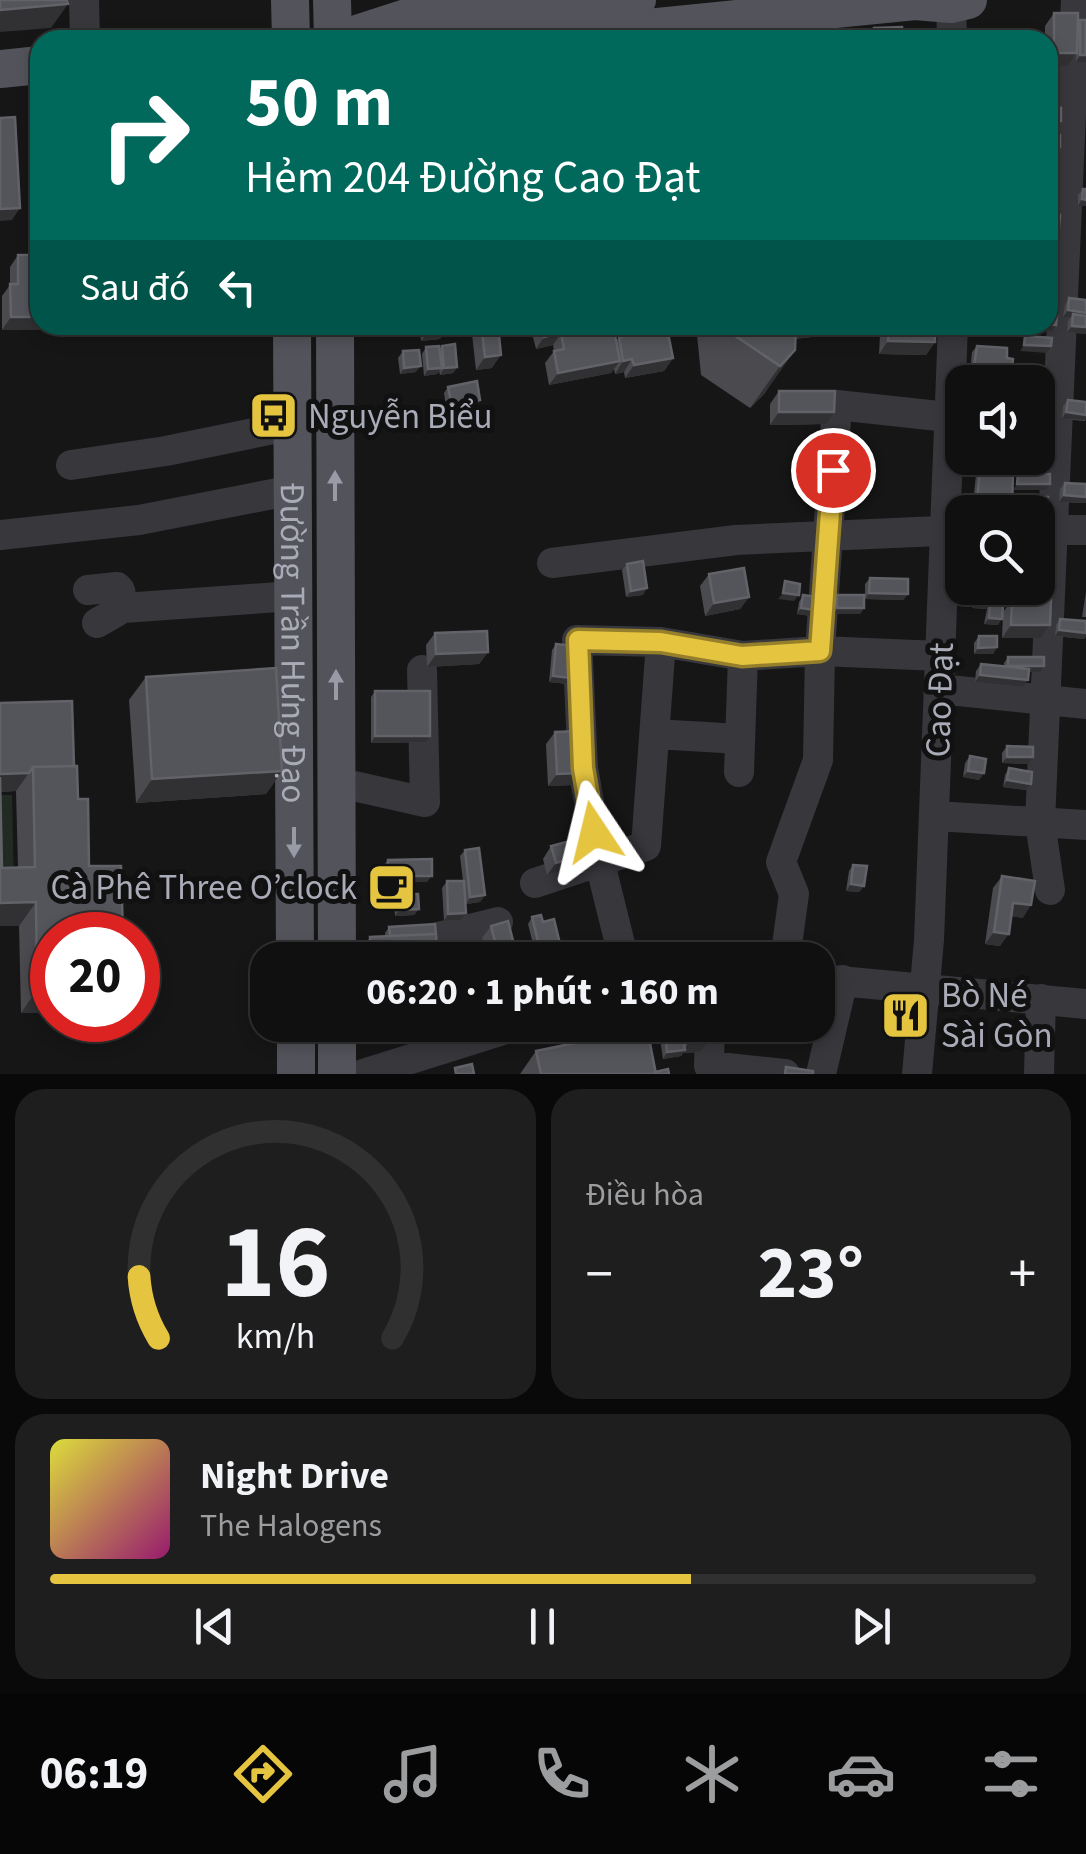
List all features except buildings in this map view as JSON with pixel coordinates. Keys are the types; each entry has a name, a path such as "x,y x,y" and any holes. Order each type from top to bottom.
{"main road":[{"path":"290,0 290,30"},
{"path":"332,0 335,30"},
{"path":"368,30 403,19 637,0"},
{"path":"630,30 915,2 955,11"},
{"path":"0,69 30,67"},
{"name":"Đường Trần Hưng Đạo","path":"292,335 295,942"},
{"name":"Đường Trần Hưng Đạo","path":"335,335 337,942"},
{"path":"294,786 336,782"},
{"path":"296,1042 296,1074"},
{"path":"337,1042 337,1074"}],"street":[{"path":"84,0 85,30"},
{"path":"1048,495 1065,261 1076,0"},
{"name":"Cao Đạt","path":"950,365 952,335"},
{"path":"787,942 794,894 781,862 818,760 820,651 836,404 945,417"},
{"path":"70,464 166,451 292,425"},
{"path":"0,535 139,520 293,490"},
{"path":"552,563 736,540 945,530"},
{"path":"1055,530 1086,530"},
{"path":"88,590 120,590 110,615 293,596"},
{"name":"Cao Đạt","path":"917,1074 946,605"},
{"path":"1046,605 1040,822 1050,890"},
{"path":"620,942 583,768 578,640 661,642 742,656 820,651 940,656"},
{"path":"535,883 646,846 661,642"},
{"path":"739,772 742,656"},
{"path":"336,782 425,802 422,670"},
{"path":"939,689 1086,704"},
{"path":"656,734 740,739"},
{"path":"935,816 1086,825"},
{"path":"439,942 438,938 498,922"},
{"path":"835,979 1041,999 1084,995"},
{"path":"1040,1074 1041,999"},
{"path":"710,1042 709,1066 785,1074"},
{"path":"821,1074 824,1042"},
{"path":"363,1074 447,1049"}],"shaded area":[{"path":"0,795 12,795 14,887 0,887"}],"place":[{"name":"Nguyễn Biểu","path":"273,416"},
{"name":"Cà Phê Three O’clock","path":"392,887"},
{"name":"Bò Né Sài Gòn","path":"906,1015"}],"route":[{"path":"594,832 583,768 578,640 661,642 742,656 820,651 833,470"}]}
